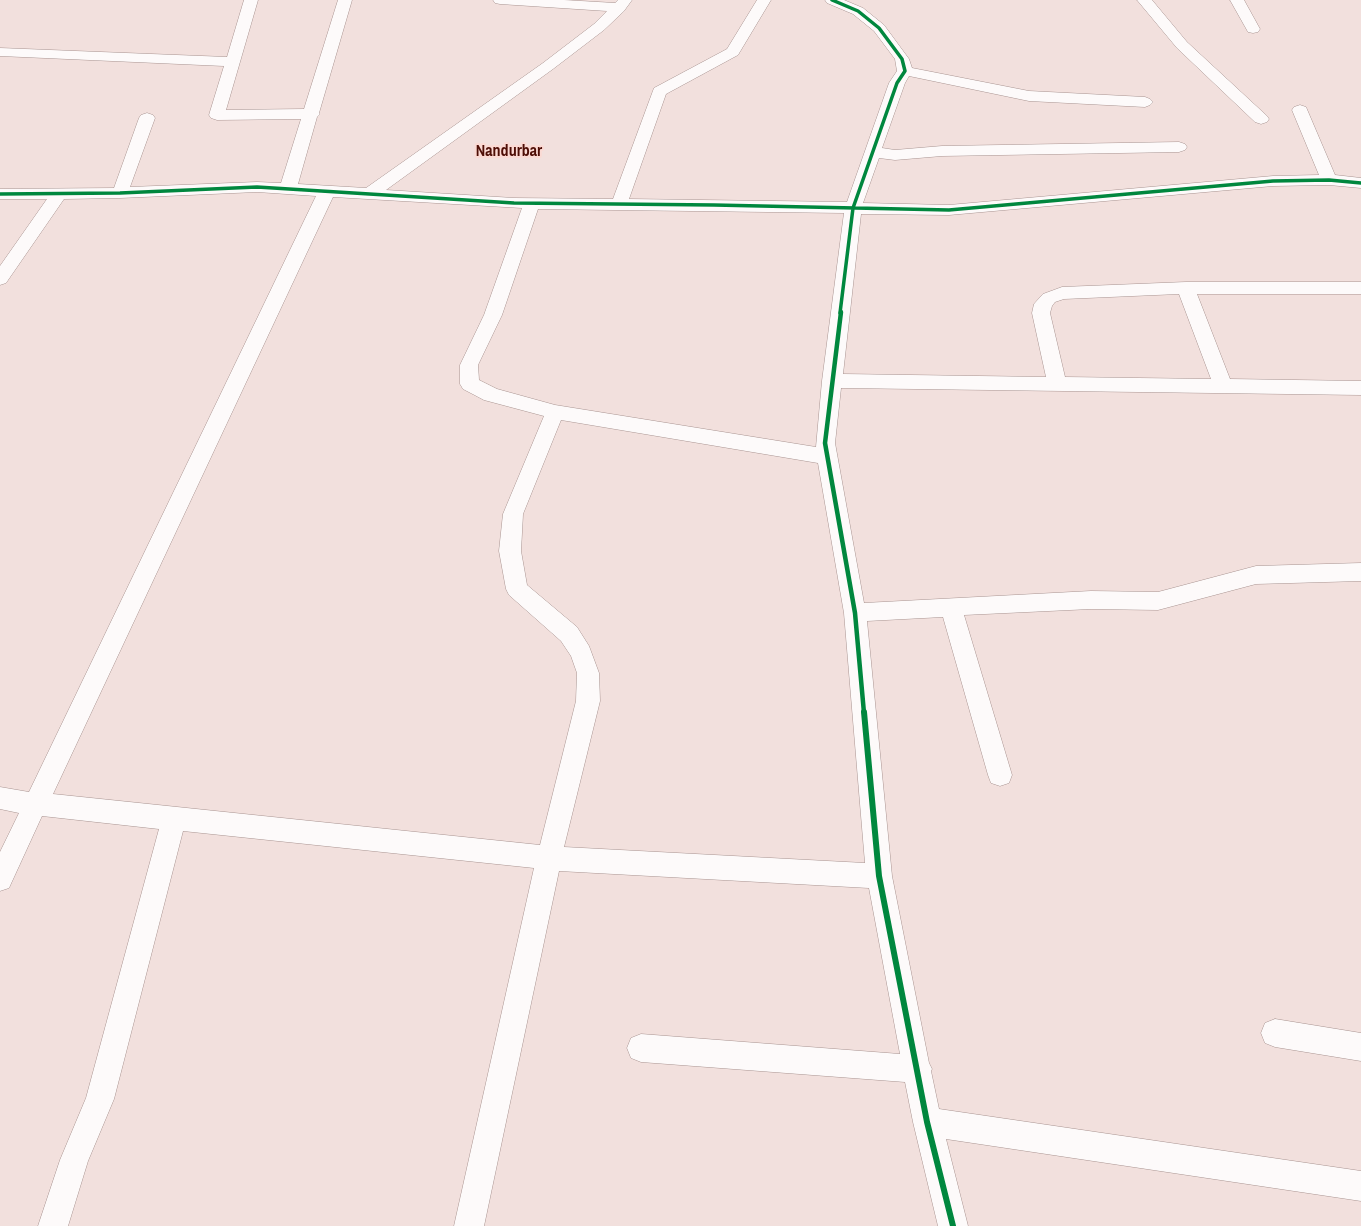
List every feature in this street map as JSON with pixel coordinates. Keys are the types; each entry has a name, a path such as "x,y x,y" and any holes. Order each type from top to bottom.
{"street":[{"path":"252,0 217,115 312,114"},
{"path":"288,189 312,114 345,0"},
{"path":"500,0 622,4"},
{"path":"619,204 659,90 732,52 764,0"},
{"path":"832,0 859,6 879,28 902,59 905,71 897,83 853,208 825,443 856,613 879,876 918,1069 927,1122 953,1226"},
{"path":"1144,0 1182,45 1261,119"},
{"path":"1237,0 1253,29"},
{"path":"369,194 600,27 622,4"},
{"path":"0,52 233,62"},
{"path":"905,71 1029,96 1145,102"},
{"path":"1300,110 1329,180"},
{"path":"120,192 147,118"},
{"path":"873,152 895,155 942,151 1179,147"},
{"path":"0,194 120,192 257,187 532,203 949,210 1273,181 1329,180 1361,183"},
{"path":"0,879 327,191"},
{"path":"0,279 60,193"},
{"path":"532,203 493,315 469,365 470,384 491,395 555,412 828,457"},
{"path":"1057,384 1041,313 1043,304 1049,298 1062,293 1186,288 1361,288"},
{"path":"1186,288 1223,386"},
{"path":"832,381 1361,388"},
{"path":"468,1226 549,858 588,701 588,673 581,652 570,634 517,589 510,551 513,514 555,412"},
{"path":"856,613 1083,600 1158,601 1256,576 1361,572"},
{"path":"951,607 1000,775"},
{"path":"0,798 35,804 549,858 879,876"},
{"path":"53,1226 74,1160 100,1099 174,819"},
{"path":"1275,1033 1361,1047"},
{"path":"641,1048 918,1069"},
{"path":"927,1122 1361,1186"}],"cycle path":[{"path":"832,0 858,11 879,28 902,59 905,71 897,83 853,208 825,443 855,613 879,876 927,1122 953,1226"},
{"path":"0,194 120,193 257,187 514,203 714,205 949,210 1273,181 1329,180 1361,183"}],"district":[{"name":"Nandurbar","path":"509,152"}]}
